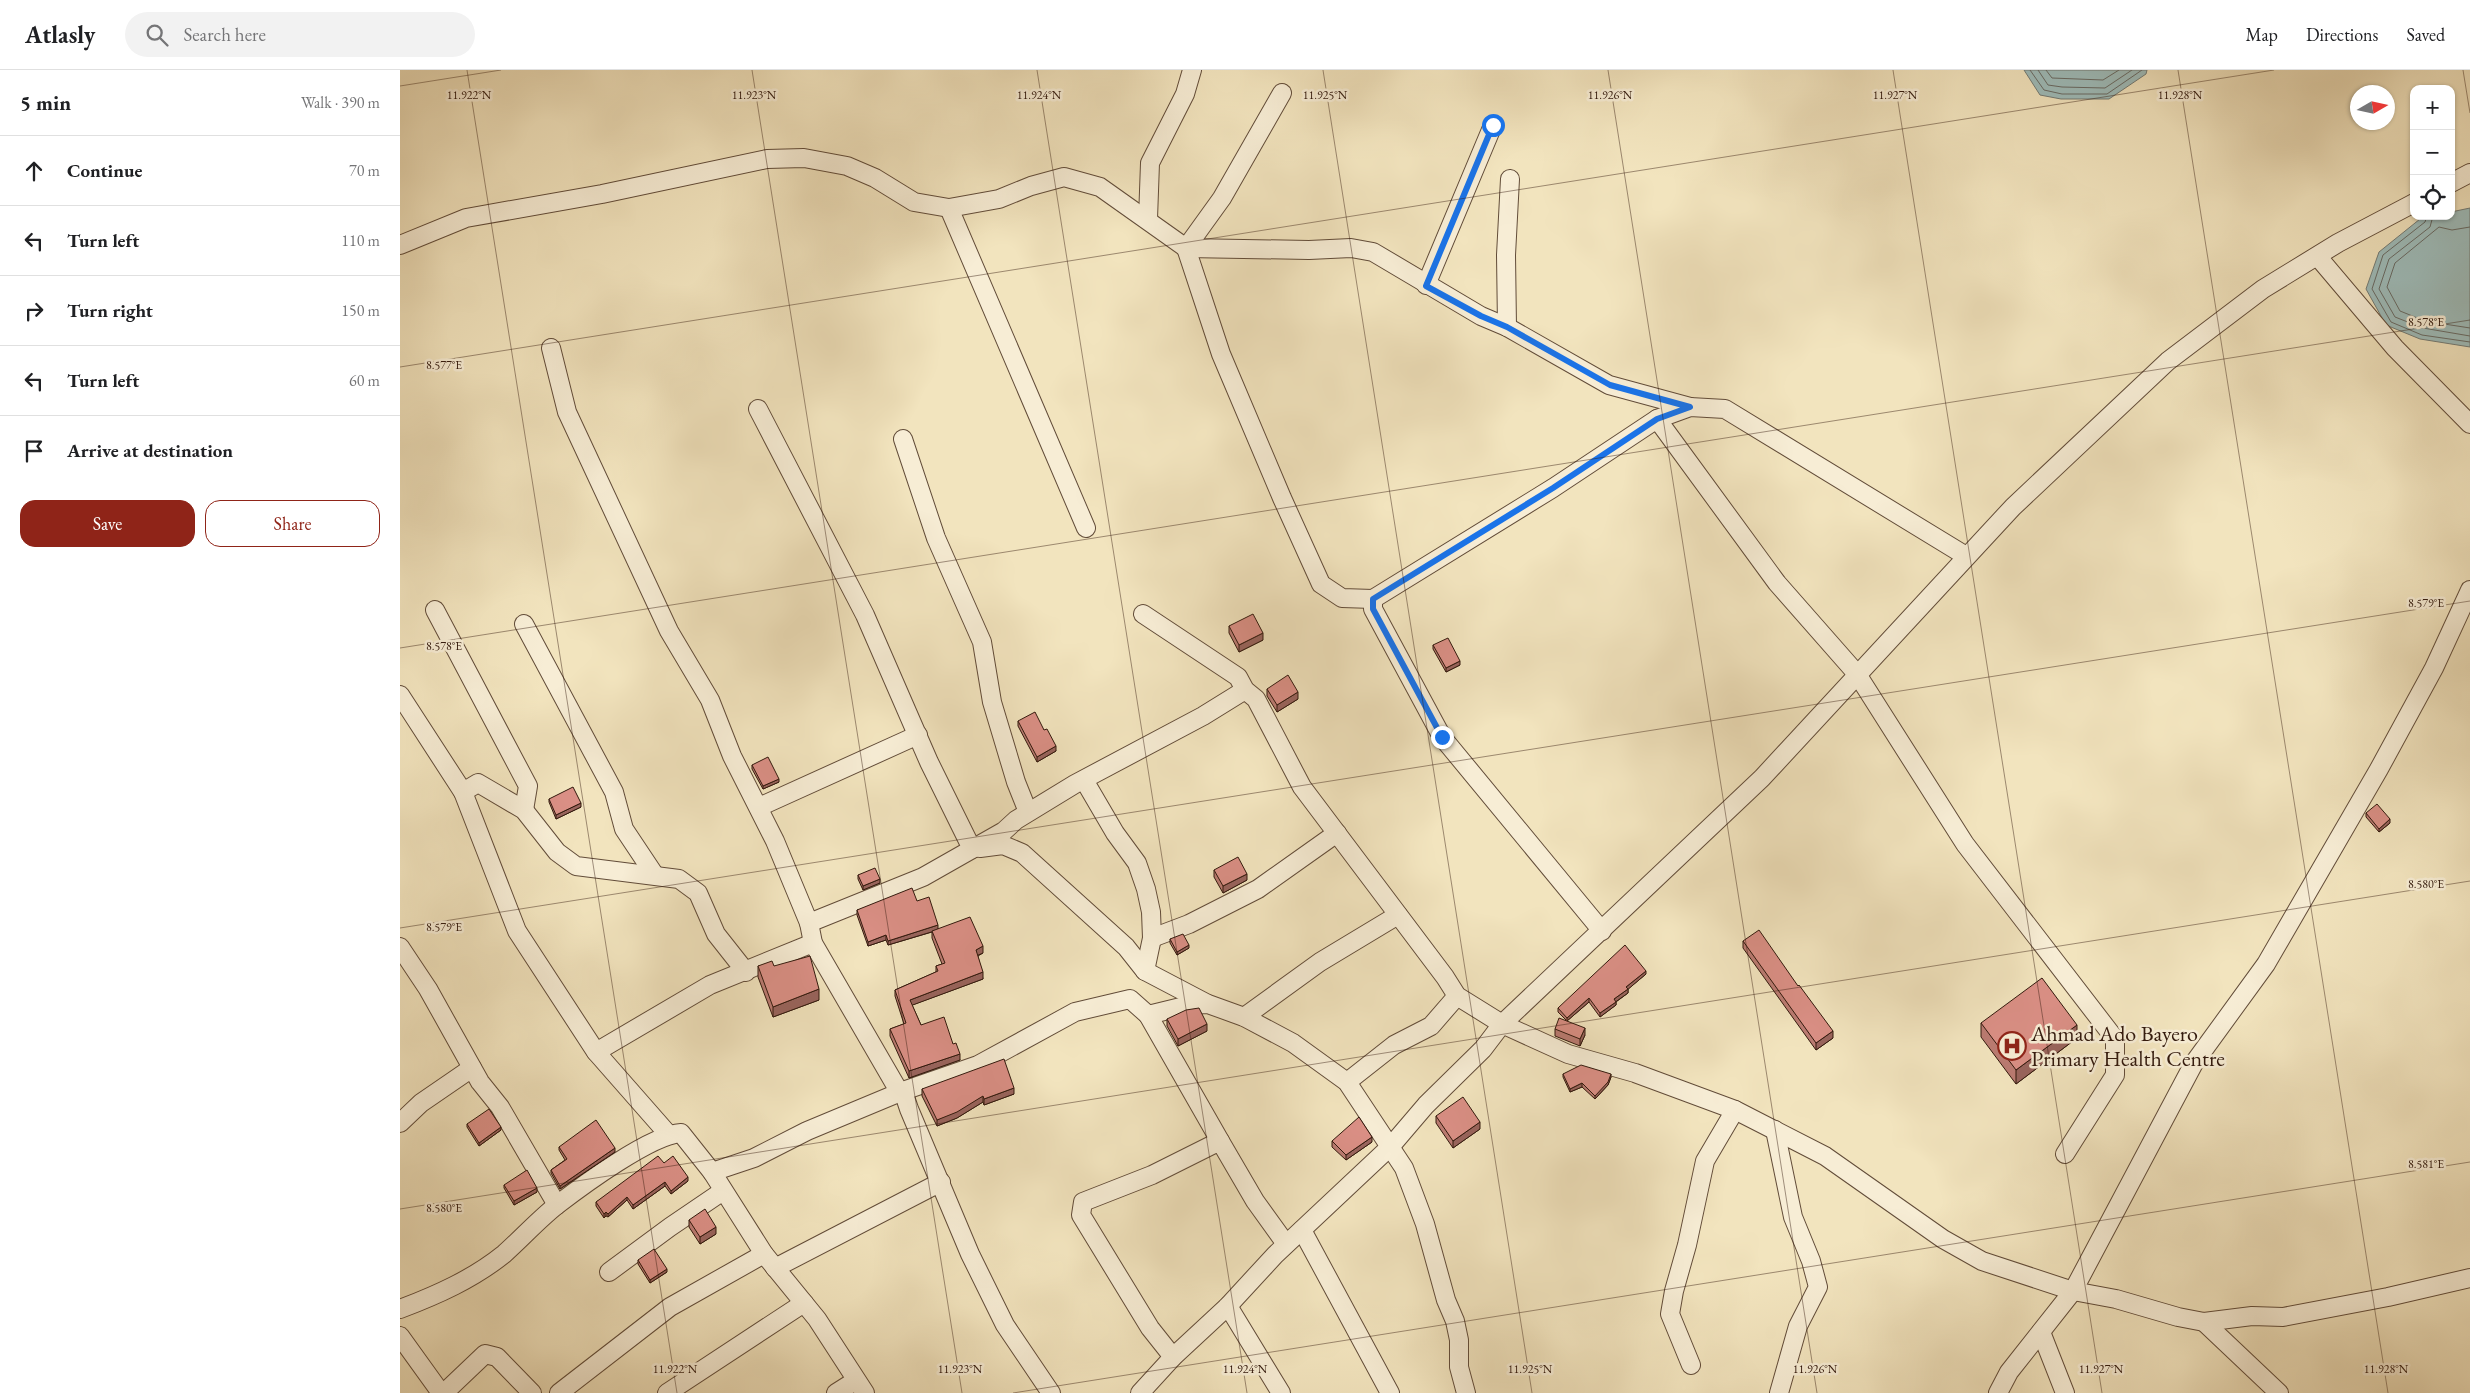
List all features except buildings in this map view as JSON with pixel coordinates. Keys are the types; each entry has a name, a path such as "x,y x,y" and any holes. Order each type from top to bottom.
{"street":[{"path":"1148,219 1150,163 1185,94 1192,70"},
{"path":"1186,248 1222,198 1282,93"},
{"path":"1426,286 1493,125"},
{"path":"400,245 466,218 602,194 767,159 804,158 847,166 875,178 914,202 950,208 999,199 1031,186 1064,178 1100,187 1148,219 1186,248 1221,354 1282,498 1321,584 1342,598 1373,599 1553,488 1657,419 1690,407"},
{"path":"2455,181 2470,173"},
{"path":"1507,327 1506,255 1510,179"},
{"path":"1140,1393 1173,1357 1228,1306 1286,1244 1391,1146 1426,1104 1483,1049 1502,1024 1762,778 1856,674 2013,507 2168,361 2263,289 2338,243 2410,205"},
{"path":"950,208 1086,528"},
{"path":"1186,248 1309,250 1351,248 1373,252 1426,286 1481,316 1507,327 1610,385 1690,407 1725,409 1966,556"},
{"path":"2318,257 2395,348 2470,424"},
{"path":"551,348 567,412 669,631 710,700 732,756 775,841 809,924 813,943 902,1092 970,1254 1005,1324 1051,1393"},
{"path":"758,410 865,615 918,736 972,849"},
{"path":"1657,419 1777,583 1856,674 1965,844 2115,1039 2115,1076 2066,1154"},
{"path":"904,439 936,538 963,594 982,642 992,702 1016,782 1028,812"},
{"path":"1998,1393 2009,1372 2073,1291 2194,1063 2266,964 2354,814 2434,668 2470,590"},
{"path":"1373,599 1373,609 1442,737 1602,931"},
{"path":"435,610 528,786 524,810"},
{"path":"1143,614 1238,677 1245,690 1256,699 1302,787 1445,977 1457,996 1502,1024 1568,1054 1636,1073 1736,1110 1825,1156 1943,1239 1982,1261 2073,1291 2116,1299 2178,1317 2204,1322 2252,1316 2283,1317 2388,1297 2470,1278"},
{"path":"524,624 614,792 624,829 654,874"},
{"path":"809,924 923,877 1004,831 1028,812 1203,716 1245,690"},
{"path":"400,695 462,792 517,931 596,1052 668,1134"},
{"path":"759,807 918,736"},
{"path":"1084,780 1115,833 1137,863 1151,912 1152,938 1145,971"},
{"path":"462,792 478,783 524,810 556,852 576,866 654,874 679,879 698,893 716,934 746,972"},
{"path":"1152,938 1189,924 1258,889 1337,833"},
{"path":"972,849 1003,845 1022,854 1100,922 1126,947 1145,971 1208,1004 1244,1016 1312,1055 1347,1082 1404,1168 1425,1224 1446,1300 1455,1321 1459,1340 1458,1367 1466,1393"},
{"path":"1244,1016 1320,962 1398,915"},
{"path":"596,1052 710,985 746,972 813,943"},
{"path":"400,947 428,989 472,1068 500,1107 557,1205"},
{"path":"1347,1082 1394,1045 1431,1026 1457,996"},
{"path":"712,1172 754,1158 807,1131 902,1092 990,1060 1049,1025 1083,1009 1130,999 1148,1015 1255,1201 1286,1244"},
{"path":"1148,1015 1189,1004 1208,1004"},
{"path":"400,1124 421,1103 472,1068"},
{"path":"1691,1365 1670,1314 1674,1291 1687,1245 1705,1161 1736,1110"},
{"path":"1775,1130 1793,1217 1811,1261 1818,1287 1798,1326 1779,1393"},
{"path":"400,1309 430,1298 468,1279 503,1254 557,1205 643,1146 668,1134 681,1133 712,1172 770,1261 817,1319 860,1387 836,1393"},
{"path":"1173,1357 1150,1328 1080,1215 1083,1202 1152,1176 1220,1141"},
{"path":"559,1393 670,1307 941,1182"},
{"path":"609,1272 723,1191"},
{"path":"1302,1230 1390,1393"},
{"path":"667,1393 804,1303"},
{"path":"1228,1306 1281,1393"},
{"path":"2204,1322 2280,1393"},
{"path":"2041,1332 2065,1393"},
{"path":"400,1336 442,1393 485,1354 497,1357 532,1393"}],"water":[{"path":"2024,70 2147,70 2146,74 2109,99 2061,99 2040,95"},
{"path":"2470,208 2470,347 2420,339 2386,325 2366,289 2379,252 2419,220 2455,220 2455,211"}],"place":[{"name":"Ahmad Ado Bayero Primary Health Centre","path":"2012,1046"}],"route":[{"path":"1442,737 1373,609 1373,599 1553,488 1657,419 1690,407 1610,385 1507,327 1481,316 1426,286 1493,125"}]}
